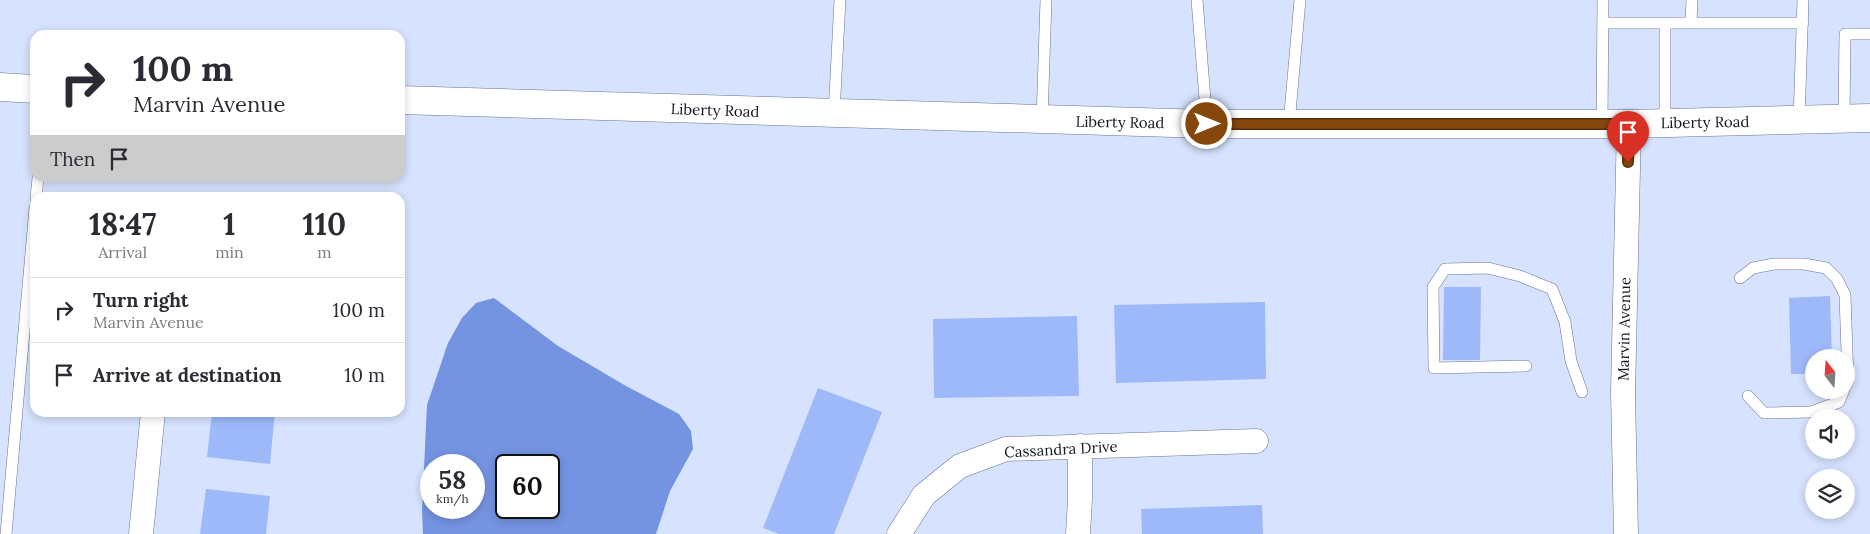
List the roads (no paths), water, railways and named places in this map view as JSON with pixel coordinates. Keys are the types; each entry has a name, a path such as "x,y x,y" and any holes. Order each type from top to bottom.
{"main road":[{"path":"0,87 30,88"},
{"name":"Liberty Road","path":"405,100 1207,124 1629,124 1857,119"}],"street":[{"name":"Marvin Avenue","path":"1626,534 1623,392 1629,124"},
{"path":"141,534 153,417"},
{"name":"Cassandra Drive","path":"899,534 924,495 960,466 1006,449 1256,441"},
{"path":"1078,534 1080,446"}],"lane":[{"path":"834,114 840,0"},
{"path":"1042,120 1046,0"},
{"path":"1197,0 1207,124"},
{"path":"1289,124 1300,0"},
{"path":"1602,124 1603,0"},
{"path":"1691,23 1692,0"},
{"path":"1799,120 1803,0"},
{"path":"1603,23 1802,23"},
{"path":"1665,23 1665,123"},
{"path":"1857,119 1845,34 1870,34"},
{"path":"6,534 30,264"},
{"path":"1740,278 1753,268 1774,264 1804,264 1826,268 1837,279 1844,295 1847,349"},
{"path":"1526,366 1434,368 1433,287 1445,269 1488,268 1520,276 1552,289 1565,322 1571,361 1582,392"},
{"path":"1748,396 1764,412 1811,412 1840,402 1841,399"}],"water":[{"path":"494,298 558,346 626,386 679,414 691,431 693,449 670,491 656,534 423,534 422,519 485,519 485,454 425,454 427,405 448,343 462,318 476,303"}]}
